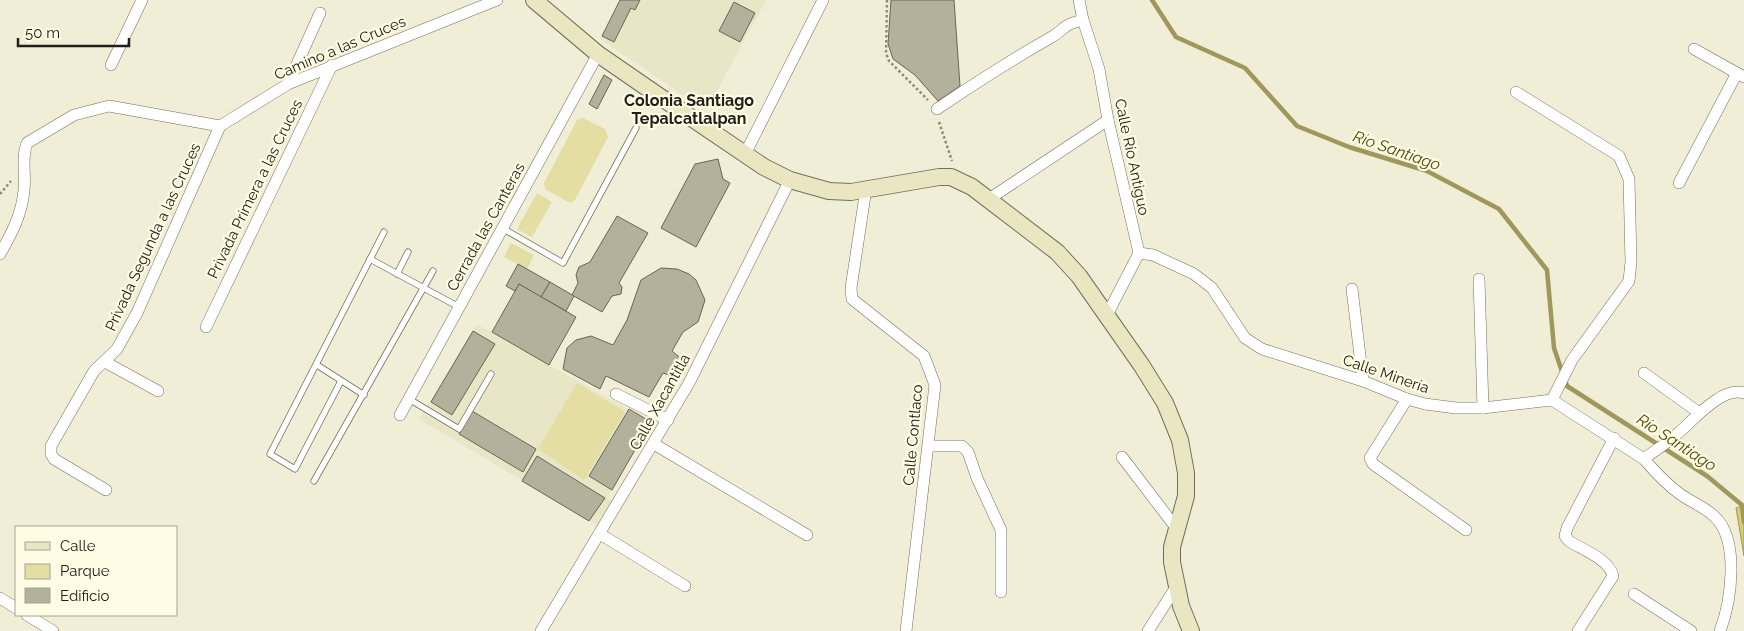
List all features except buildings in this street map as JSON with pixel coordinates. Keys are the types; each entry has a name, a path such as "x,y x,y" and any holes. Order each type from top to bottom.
{"street":[{"path":"111,65 142,0"},
{"name":"Camino a las Cruces","path":"220,126 288,84 497,0"},
{"path":"534,0 598,54 745,154 790,180 829,191 850,192 939,177 958,179 989,199 1057,252 1079,276 1107,315 1165,403 1180,440 1186,473 1186,496 1172,547 1172,562 1176,587 1191,631"},
{"path":"745,154 823,0"},
{"name":"Calle Río Antiguo","path":"1079,0 1083,20 1099,69 1108,120 1139,253"},
{"path":"288,84 320,13"},
{"path":"937,109 999,67 1053,36 1066,24 1083,20"},
{"path":"1679,183 1740,75 1694,48"},
{"name":"Cerrada las Canteras","path":"400,415 598,54"},
{"name":"Privada Primera a las Cruces","path":"206,327 332,65"},
{"path":"1516,92 1619,156 1629,180 1631,262 1628,281 1572,360 1558,384 1552,400 1644,459 1662,480 1716,518 1724,530 1729,550 1731,591 1720,631"},
{"path":"0,254 21,212 25,188 23,154 26,143 41,133 74,115 108,106 220,126"},
{"path":"989,199 1108,120"},
{"name":"Privada Segunda a las Cruces","path":"106,490 54,458 51,454 51,446 94,371 117,349 136,313 220,126"},
{"name":"Calle Xacantitla","path":"541,631 689,383 790,180"},
{"name":"Calle Contlaco","path":"866,190 851,288 852,299 924,356 935,385 906,631"},
{"path":"1107,315 1139,253"},
{"name":"Calle Minería","path":"1139,253 1154,255 1172,262 1194,274 1212,288 1245,338 1254,345 1363,381 1407,399 1456,408 1483,408 1552,400"},
{"path":"1479,279 1483,408"},
{"path":"1352,289 1363,381"},
{"path":"105,362 158,391"},
{"path":"1644,373 1698,412"},
{"path":"1644,459 1677,434 1698,412 1732,392 1743,391"},
{"path":"616,394 668,420"},
{"path":"1407,399 1370,458 1373,464 1466,530"},
{"path":"1578,631 1613,576 1611,568 1605,563 1569,541 1565,536 1566,528 1614,438"},
{"path":"654,444 807,535"},
{"path":"929,446 962,446 968,452 977,478 1001,530 1001,592"},
{"path":"1122,457 1177,529"},
{"path":"600,534 685,586"},
{"path":"1148,631 1176,587"},
{"path":"1634,594 1691,631"},
{"path":"0,598 15,607"},
{"path":"29,616 53,631"}],"lane":[{"path":"502,228 563,263 636,128"},
{"path":"341,381 295,469 270,454 384,232"},
{"path":"397,274 408,252"},
{"path":"370,259 459,307"},
{"path":"314,481 432,271"},
{"path":"317,365 364,395"},
{"path":"409,399 459,429 491,374"}],"path":[{"path":"887,0 886,53 889,61 937,109 938,121 958,179"}],"shaded area":[{"path":"620,0 766,0 706,111 600,39"},
{"path":"477,324 651,422 607,498 614,502 600,527 419,419"},
{"path":"1744,505 1744,556 1736,508"}],"green space":[{"path":"583,118 605,129 608,137 575,200 570,203 545,189 544,183 576,122 578,119"},
{"path":"537,193 552,202 532,237 517,229"},
{"path":"511,243 534,255 527,269 504,257"},
{"path":"577,383 625,412 584,480 538,449"}],"waterway":[{"name":"Río Santiago","path":"1152,0 1176,37 1245,68 1297,126 1349,147 1427,171 1499,209 1547,270 1554,348 1567,386 1707,476 1742,505 1744,522"}],"district":[{"name":"Colonia Santiago Tepalcatlalpan","path":"689,109"}]}
